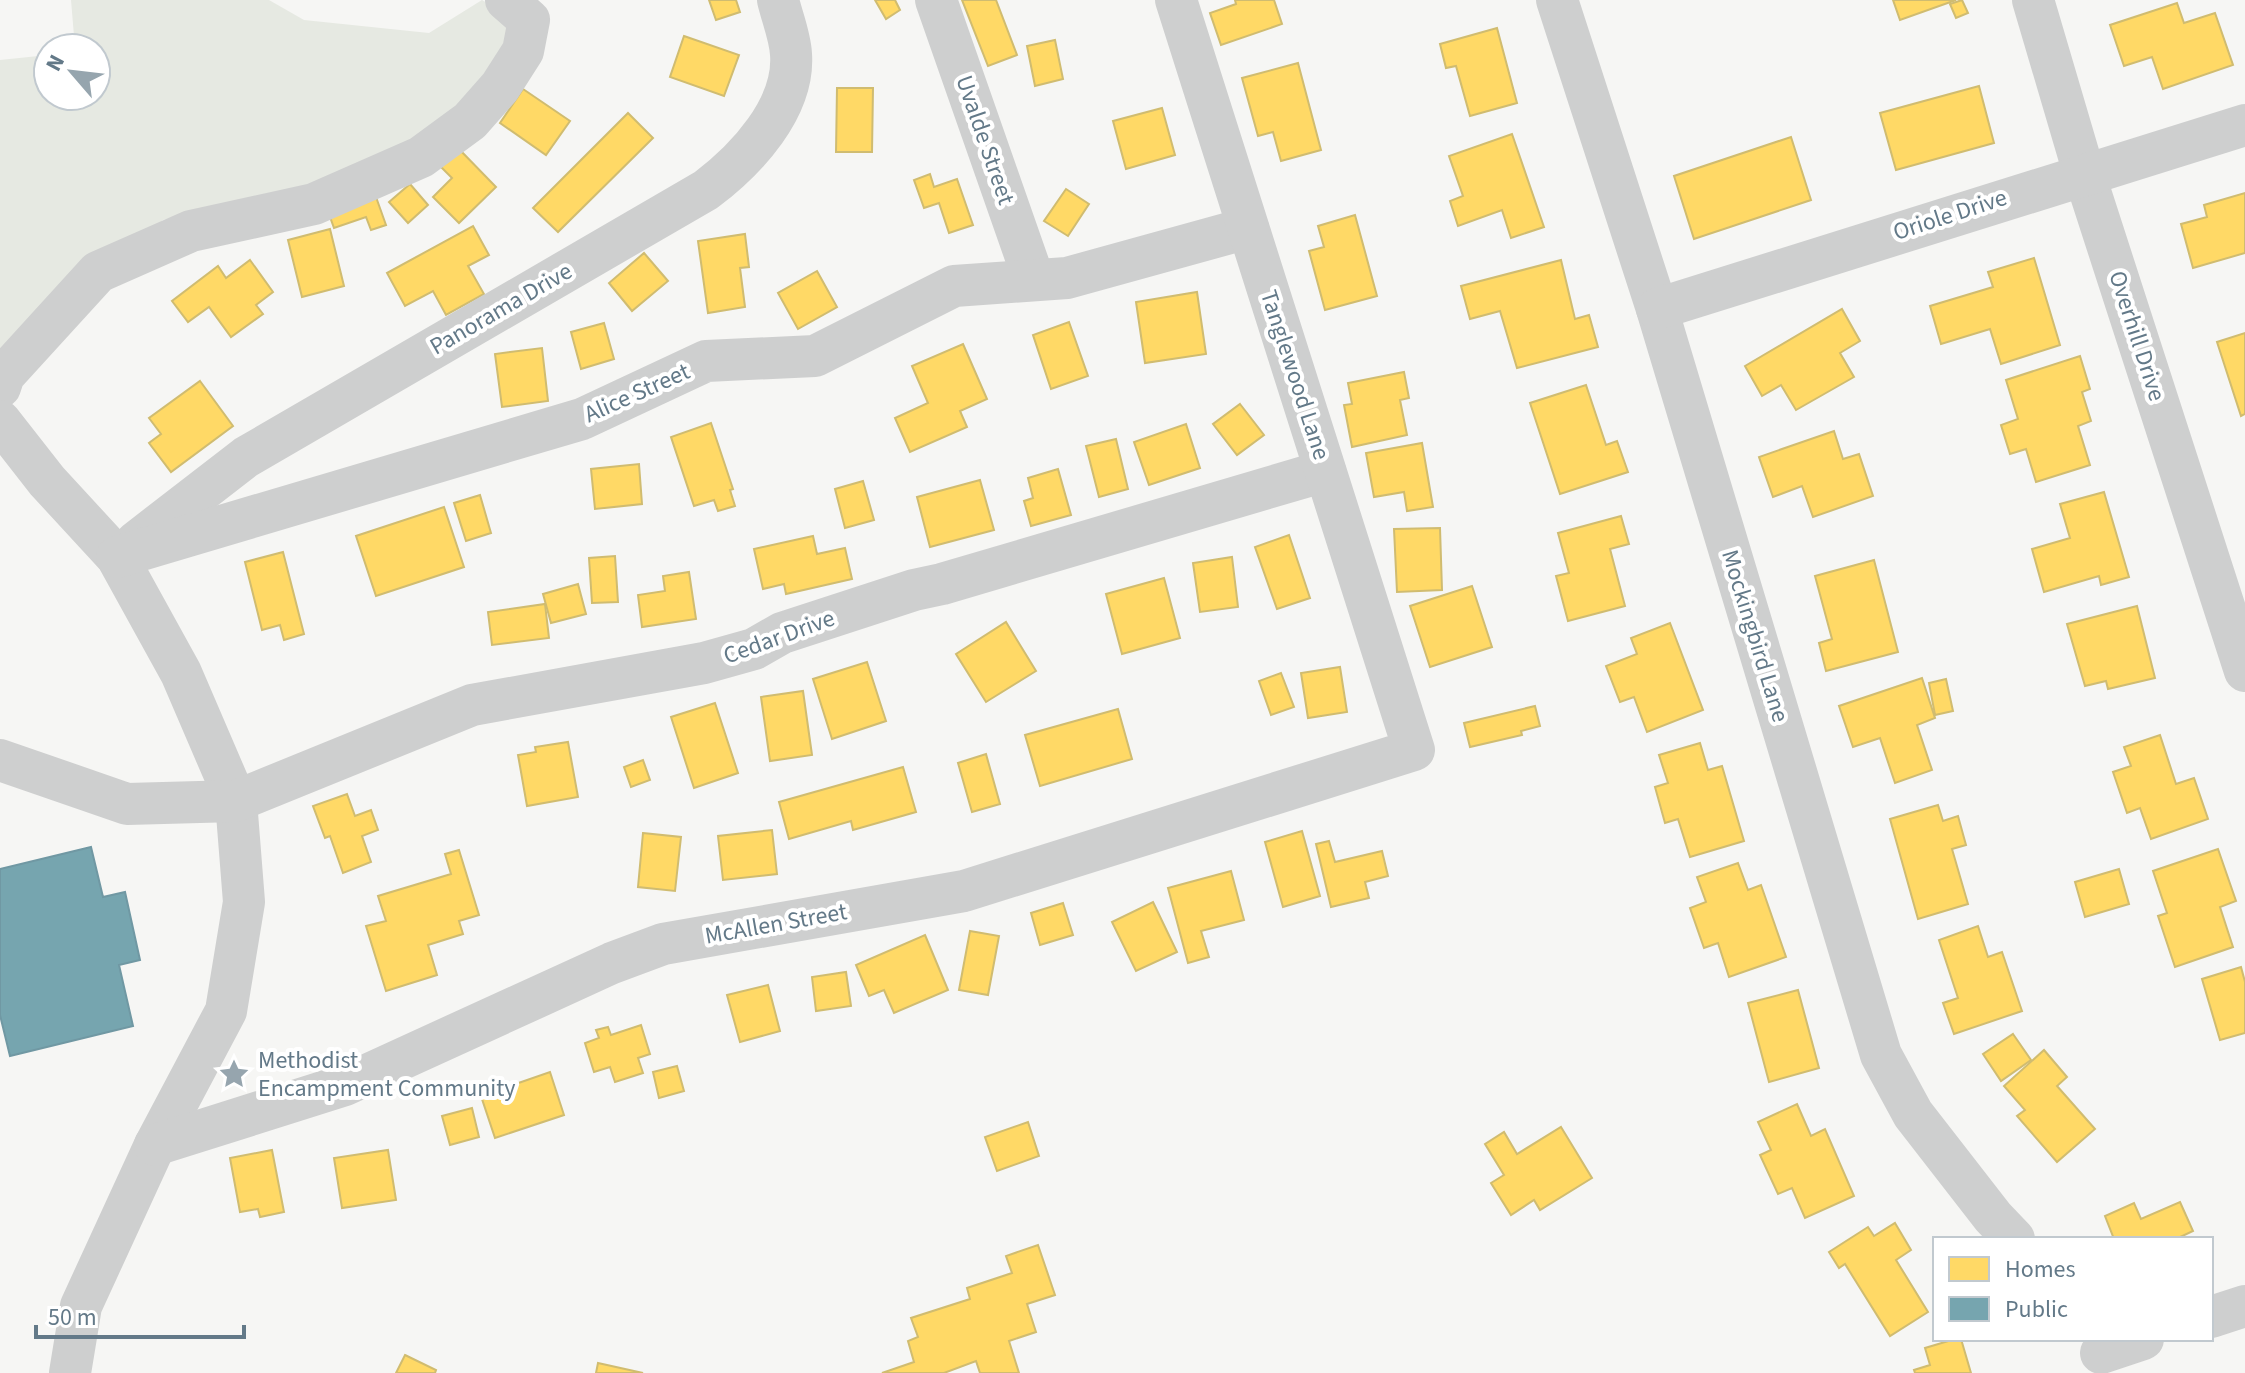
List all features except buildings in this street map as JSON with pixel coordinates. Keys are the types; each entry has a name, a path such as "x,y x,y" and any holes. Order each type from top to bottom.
{"street":[{"path":"0,387 4,375 98,272 191,231 314,204 421,157 438,146 470,121 500,87 523,51 529,20 506,0"},
{"name":"Panorama Drive","path":"117,557 246,457 706,190 725,176 771,124 786,90 791,53 778,0"},
{"name":"Uvalde Street","path":"936,0 1034,280"},
{"name":"Tanglewood Lane","path":"1176,0 1414,750"},
{"name":"Mockingbird Lane","path":"1557,0 1657,309 1881,1055 1913,1114 2012,1237"},
{"name":"Overhill Drive","path":"2033,0 2084,173 2245,671"},
{"name":"Oriole Drive","path":"1657,309 2245,125"},
{"name":"Alice Street","path":"117,557 582,419 706,361 815,356 954,286 1067,278 1248,228"},
{"path":"4,425 47,481 117,557 181,673 236,801 244,902 226,1011 155,1145 81,1306 70,1373"},
{"name":"Cedar Drive","path":"236,801 472,705 704,663 754,649 782,633 914,590 1325,471"},
{"name":"McAllen Street","path":"155,1145 345,1085 612,963 663,944 964,891 1414,750"},
{"path":"0,760 127,804 236,801"},
{"path":"2213,1316 2245,1306"},
{"path":"2101,1355 2138,1341"}],"shaded area":[{"path":"71,0 269,0 304,20 429,33 482,0 518,22 510,59 386,166 163,220 0,357 0,60 32,57 32,112 112,112 112,32 74,32"}],"place":[{"name":"Methodist Encampment Community","path":"234,1074"}]}
